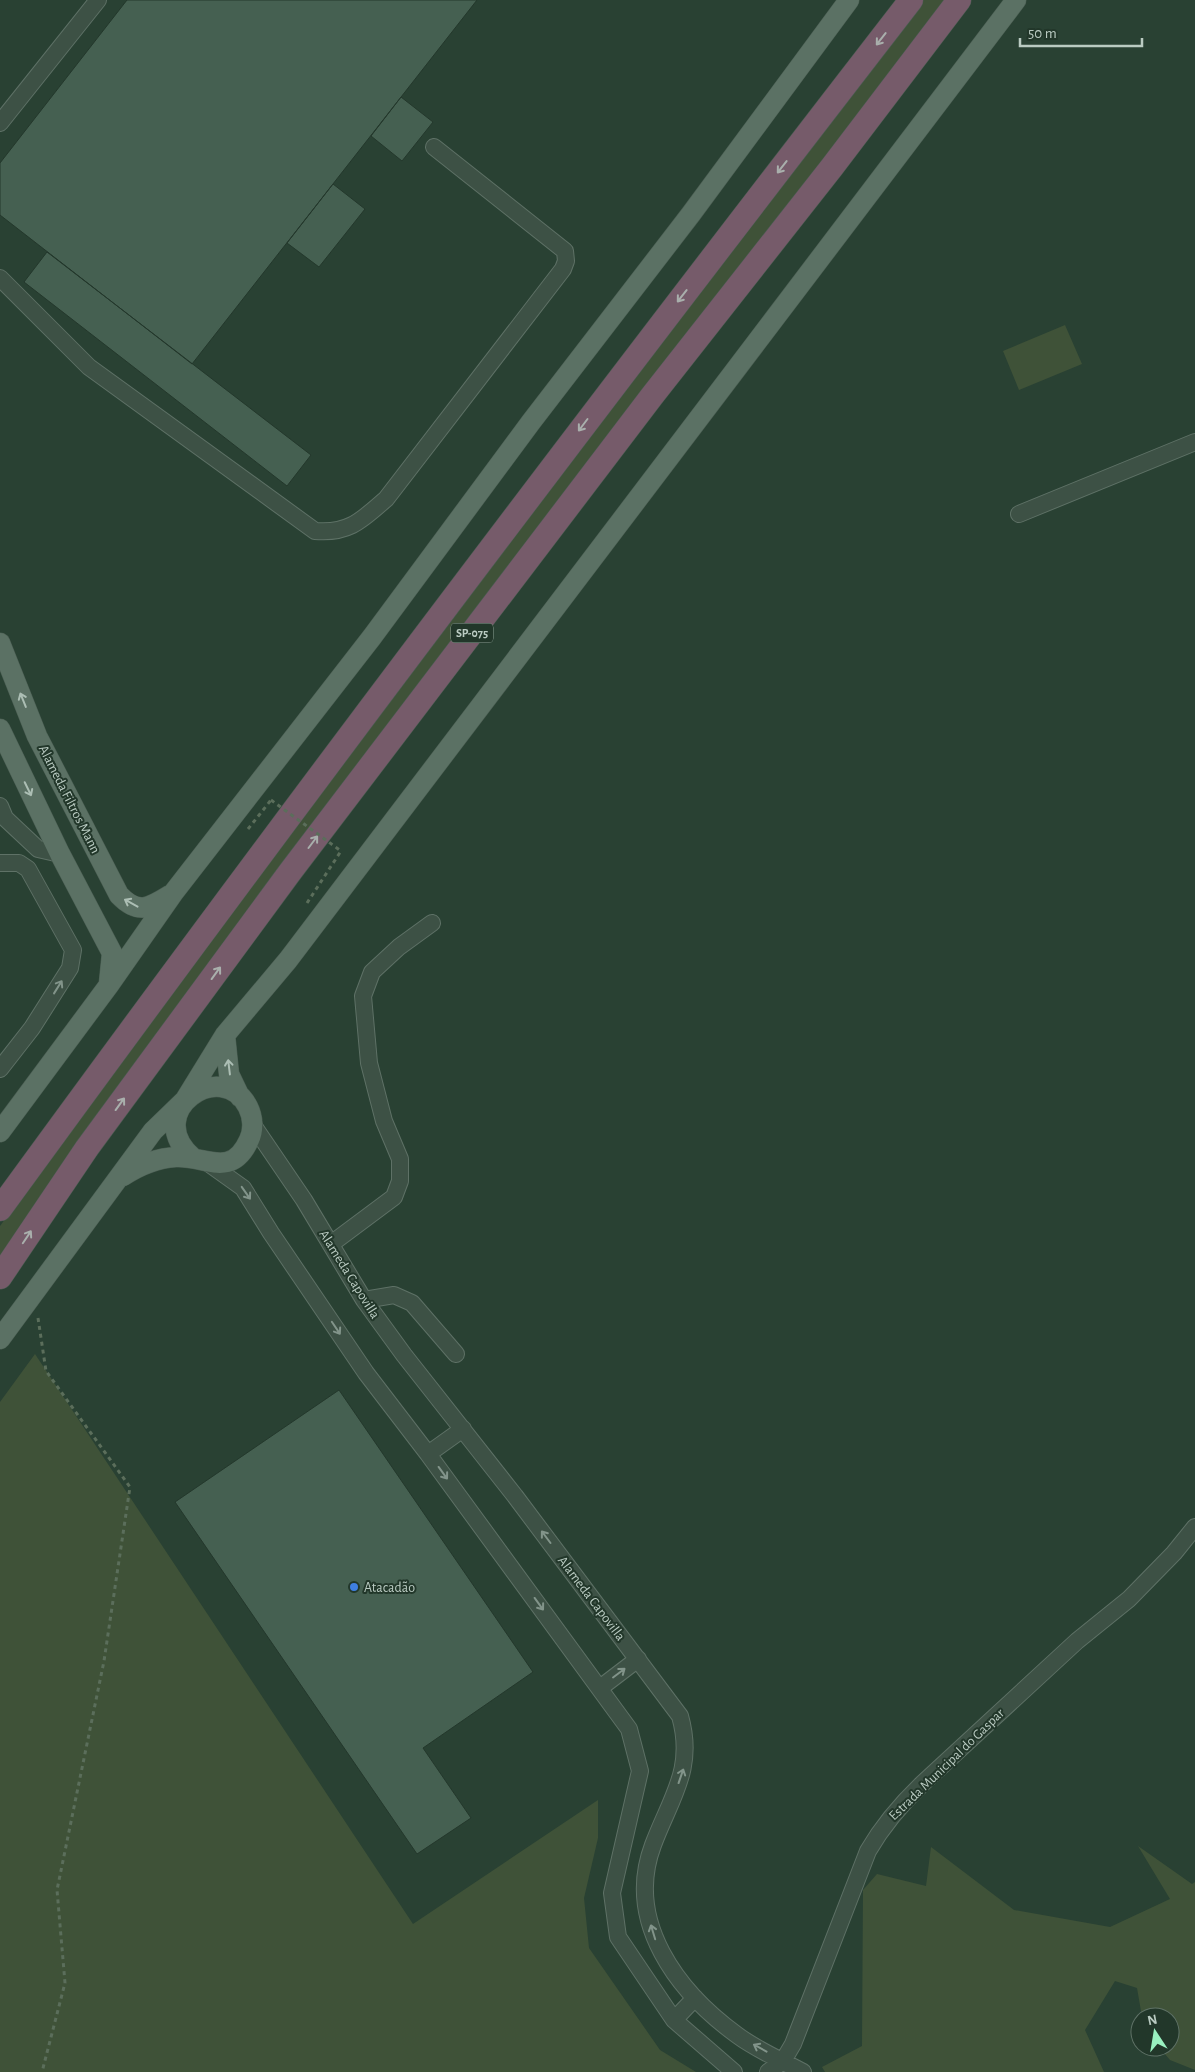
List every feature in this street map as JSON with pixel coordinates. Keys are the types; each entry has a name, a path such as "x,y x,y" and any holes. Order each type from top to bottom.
{"highway":[{"name":"SP-075","path":"0,1209 391,679 617,380 911,0"},
{"name":"SP-075","path":"0,1277 88,1148 290,872 652,396 960,0"}],"main road":[{"path":"0,1132 109,985 174,892 372,637 531,422 691,214 849,0"},
{"path":"201,1161 178,1142 176,1131 177,1114 225,1036 294,952 1016,0"},
{"name":"Alameda Filtros Mann","path":"0,643 38,736 119,895 128,904 140,908 152,906 174,892"},
{"path":"0,729 60,854 112,954 109,985"},
{"path":"11,754 38,736"},
{"path":"115,1181 148,1162 178,1157 220,1164 240,1154 251,1136 253,1125 251,1114 229,1074 225,1036"},
{"path":"0,1339 153,1131 194,1092 212,1087 230,1090 240,1097"}],"street":[{"path":"0,123 98,0"},
{"path":"0,278 89,367 315,530 333,532 355,525 386,500 563,269 566,261 565,251 434,147"},
{"path":"1019,514 1195,442"},
{"path":"0,806 5,818 38,849 60,854"},
{"path":"0,862 19,863 28,869 72,950 70,968 32,1028 0,1069"},
{"path":"331,1244 394,1197 400,1181 400,1160 384,1121 369,1063 363,996 372,972 394,952 432,923"},
{"name":"Alameda Capovilla","path":"253,1125 304,1200 364,1300 680,1716 686,1746 684,1768 652,1848 647,1869 646,1897 649,1920 664,1959 695,1998 738,2036 803,2072"},
{"path":"201,1161 244,1188 271,1233 366,1373 428,1454 629,1729 640,1771 612,1894 618,1937 674,2020 734,2072"},
{"path":"364,1300 394,1295 412,1303 456,1354"},
{"path":"428,1454 463,1429"},
{"name":"Estrada Municipal do Gaspar","path":"783,2061 792,2044 868,1851 880,1830 899,1806 923,1783 1077,1641 1129,1599 1195,1527"},
{"path":"600,1688 638,1659"},
{"path":"674,2020 695,1998"},
{"path":"768,2072 783,2061"}],"path":[{"path":"271,800 341,851"},
{"path":"34,1292 46,1371 130,1487 104,1661 57,1890 65,1983 42,2072"}],"green space":[{"path":"921,0 946,0 0,1261 0,1226 322,784"},
{"path":"1065,325 1082,364 1019,390 1003,351"},
{"path":"35,1354 413,1924 598,1800 598,1838 584,1898 589,1948 660,2050 696,2072 0,2072 0,1402"},
{"path":"1138,1846 1192,1884 1195,1882 1195,2070 1170,2060 1167,2057 1180,2057 1180,2007 1140,2007 1137,1988 1115,1981 1085,2030 1104,2072 825,2072 822,2067 862,2046 863,1890 877,1874 926,1886 931,1847 1014,1910 1110,1927 1170,1899"}],"building":[{"path":"127,0 477,0 192,364 0,215 0,163"},
{"path":"401,97 433,122 402,161 371,136"},
{"path":"333,184 365,209 319,267 287,243"},
{"path":"47,252 311,455 287,486 24,282"},
{"name":"Atacadão","path":"339,1390 533,1672 423,1748 471,1818 417,1854 175,1502"}],"place":[{"name":"Atacadão","path":"354,1587"}]}
